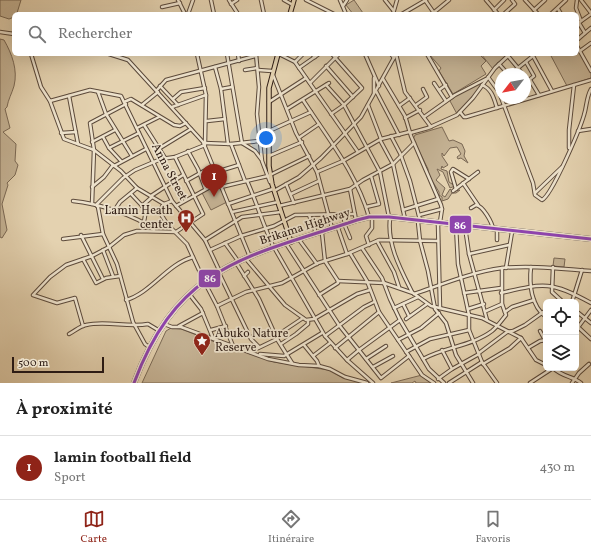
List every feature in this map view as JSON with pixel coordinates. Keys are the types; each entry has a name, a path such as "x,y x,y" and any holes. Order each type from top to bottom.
{"highway":[{"name":"Brikama Highway","path":"135,383 164,324 183,300 204,282 237,262 332,228 370,218"},
{"name":"Brikama Highway","path":"290,243 338,228 356,220 370,218 405,219 591,240"},
{"name":"Brikama Highway","path":"389,218 422,221"},
{"name":"Brikama Highway","path":"439,223 591,240"},
{"name":"Brikama Highway","path":"135,383 149,347 158,330 204,282"}],"main road":[{"path":"291,12 294,0"},
{"path":"277,56 272,72 269,102 269,175 290,243"}],"street":[{"path":"189,12 193,0"},
{"path":"214,0 211,0 214,12"},
{"path":"229,0 236,12"},
{"path":"231,4 237,0"},
{"path":"261,0 264,12"},
{"path":"284,0 293,5"},
{"path":"306,0 313,1 331,12"},
{"path":"340,0 346,12"},
{"path":"343,6 347,0"},
{"path":"385,0 393,12"},
{"path":"393,12 397,0"},
{"path":"405,12 425,0 432,12"},
{"path":"434,12 449,0"},
{"path":"488,1 494,10 504,0"},
{"path":"506,12 515,4 512,0"},
{"path":"525,0 534,10 543,1"},
{"path":"577,0 577,12"},
{"path":"581,0 591,13 579,22 585,34"},
{"path":"554,12 564,1"},
{"path":"162,7 179,2 184,12"},
{"path":"579,38 591,28"},
{"path":"0,32 12,34"},
{"path":"591,43 580,51 591,71"},
{"path":"32,56 41,87 50,102 61,133 67,141 94,150 126,176 137,188 164,204"},
{"path":"115,56 128,60 204,144 242,236 249,258 268,285 285,305 303,318 308,320 314,319 356,294 370,290"},
{"path":"198,56 206,95 204,144"},
{"path":"227,56 242,143 255,151 269,175"},
{"path":"238,56 239,61"},
{"path":"142,105 166,80 253,56"},
{"path":"256,56 259,87 257,114 262,161"},
{"path":"282,56 295,62 358,152"},
{"path":"295,62 301,56"},
{"path":"366,56 379,86"},
{"path":"228,204 273,190 286,184 314,164 345,134 355,122 362,117 395,56"},
{"path":"396,56 402,83 410,98 431,127"},
{"path":"428,56 452,97"},
{"path":"317,172 343,162 381,139 431,127 460,112 487,78 508,56"},
{"path":"510,56 518,68 531,56"},
{"path":"533,56 552,91"},
{"path":"310,83 335,57 362,87 344,105 331,114"},
{"path":"299,68 315,58"},
{"path":"526,62 529,68"},
{"path":"499,64 503,68"},
{"path":"326,66 353,97"},
{"path":"215,67 221,89 230,144 258,206 264,228 324,336 347,360 373,383"},
{"path":"244,70 258,69 272,72 292,121 314,164 330,215 332,228"},
{"path":"531,71 534,76 531,79"},
{"path":"373,95 374,76"},
{"path":"269,102 306,78"},
{"path":"487,78 495,87"},
{"path":"424,117 452,97 487,78"},
{"path":"383,79 406,118 410,133 442,209 439,223 438,241 440,308"},
{"path":"531,97 591,80"},
{"path":"531,82 539,95"},
{"path":"287,109 329,83"},
{"path":"434,83 446,101"},
{"path":"326,85 344,105 355,122 380,172 389,218 391,240 399,265 413,293"},
{"path":"439,90 446,85"},
{"path":"482,85 487,87 490,91 497,108"},
{"path":"569,148 569,130 574,85"},
{"path":"160,86 178,105"},
{"path":"221,89 233,87"},
{"path":"173,99 181,92 205,88"},
{"path":"416,105 427,97 423,89"},
{"path":"503,106 533,183 535,193 538,199 544,200 564,165 569,148 584,114 586,102 591,89"},
{"path":"50,102 88,90 98,91 106,114 132,156"},
{"name":"Anna Street","path":"98,91 121,96 172,201 205,240 252,339 259,347"},
{"path":"376,91 398,134"},
{"path":"172,107 206,95"},
{"path":"69,96 78,144"},
{"path":"92,204 94,150 90,122 125,103 130,98 158,117 180,126 186,123"},
{"path":"399,106 410,98"},
{"path":"303,100 334,145 356,185 370,218 372,228 366,236 369,245"},
{"path":"460,112 465,117 509,104"},
{"path":"368,105 381,139 393,164 405,219"},
{"path":"406,118 420,110"},
{"path":"269,131 312,112"},
{"path":"137,128 158,117"},
{"path":"206,120 225,119"},
{"path":"300,137 319,124"},
{"path":"144,125 160,148 165,159"},
{"path":"160,148 191,129"},
{"path":"577,131 591,129"},
{"path":"92,142 115,130"},
{"path":"61,133 76,132"},
{"path":"109,148 139,133"},
{"path":"391,136 401,155 422,221 420,241 435,307 446,323 453,346 471,383"},
{"path":"103,137 109,148 120,161"},
{"path":"149,347 145,344 136,327 126,300 117,264 103,234 97,204 126,176 153,162 175,156 204,144 230,144 269,140"},
{"path":"269,156 302,142"},
{"path":"232,212 258,206 294,203 324,197 350,189 393,164 414,143"},
{"path":"92,188 104,177 113,165 146,149"},
{"path":"188,151 205,188"},
{"path":"82,326 75,298 58,304 33,295 52,275 66,265 92,256 130,233 155,231 176,232 203,214 175,156"},
{"path":"221,187 269,175 309,156"},
{"path":"216,172 239,165"},
{"path":"535,193 564,165"},
{"path":"186,180 214,166"},
{"path":"469,179 453,169 451,172 454,190 463,183 469,179 478,172"},
{"path":"142,206 151,196 183,175"},
{"path":"371,176 379,204"},
{"path":"291,194 320,181"},
{"path":"176,206 205,188 219,182"},
{"path":"463,183 494,230 497,240"},
{"path":"286,184 294,203"},
{"path":"114,210 120,202 137,188"},
{"path":"350,189 356,220"},
{"path":"131,194 146,210 144,222"},
{"path":"403,210 438,199"},
{"path":"73,201 114,210 144,222 155,231"},
{"path":"172,201 164,204 159,211 167,224 187,244 204,282 217,306 233,346"},
{"path":"366,207 386,203"},
{"path":"471,208 478,205"},
{"path":"422,221 442,209"},
{"path":"205,240 247,215 281,212"},
{"path":"210,250 242,236 284,221 295,214 354,214"},
{"path":"309,215 316,234"},
{"path":"343,215 350,238"},
{"path":"456,226 461,277 469,315 469,330 482,363 497,383"},
{"path":"465,227 469,254 486,311 487,320"},
{"path":"338,228 349,254 367,281 379,312 422,375 434,383"},
{"path":"506,268 512,232"},
{"path":"322,233 325,261 338,281"},
{"path":"63,239 81,235 103,234"},
{"path":"81,235 103,279"},
{"path":"300,241 317,264"},
{"path":"217,306 254,289 291,279 317,264 349,254 377,241 438,241"},
{"path":"377,241 394,272 399,287"},
{"path":"225,243 244,276 254,289 276,337 288,354 292,363"},
{"path":"290,243 304,272 339,325 381,378 409,356"},
{"path":"469,254 509,245"},
{"path":"362,248 379,272 394,308 415,348 438,379 444,383"},
{"path":"103,250 113,276"},
{"path":"126,300 137,297 158,278 184,260 193,257"},
{"path":"83,259 95,282 113,276 120,276"},
{"path":"413,293 461,277 502,268 553,267 591,271"},
{"path":"553,267 551,285 552,292 559,299"},
{"path":"422,359 453,346 474,341 492,331 497,326 506,315 502,304 500,288 502,268"},
{"path":"438,379 452,369 479,354 507,332 514,331 542,313 534,300 530,287 530,268"},
{"path":"574,299 582,270"},
{"path":"244,276 248,272"},
{"path":"338,281 367,281 384,283 413,293 427,304 435,307 487,320 507,332 521,338 536,360 543,364"},
{"path":"319,295 338,283 338,281"},
{"path":"501,293 530,287 551,285 567,289 591,303"},
{"path":"464,293 500,288"},
{"path":"190,295 203,313 213,338"},
{"path":"394,308 418,297"},
{"path":"505,312 512,307 534,300"},
{"path":"324,336 374,302"},
{"path":"403,304 409,316"},
{"path":"406,318 427,304"},
{"path":"468,308 484,304"},
{"path":"486,311 502,304"},
{"path":"579,326 591,310"},
{"path":"335,348 379,312"},
{"path":"178,327 203,313"},
{"path":"398,340 428,323 439,313"},
{"path":"579,313 591,323"},
{"path":"250,352 276,337 303,318"},
{"path":"281,344 308,324 308,320"},
{"path":"347,360 400,320"},
{"path":"69,334 82,326 120,324 136,327 149,324 158,330"},
{"path":"164,324 213,338 274,360 299,365 319,366 330,369 345,377 367,383"},
{"path":"211,330 226,326"},
{"path":"406,352 430,340 450,333 469,330"},
{"path":"579,330 591,339"},
{"path":"540,331 543,336"},
{"path":"254,353 279,356 288,354 322,333"},
{"path":"449,383 510,348 521,338"},
{"path":"528,348 543,341"},
{"path":"313,356 330,343"},
{"path":"304,345 319,366"},
{"path":"366,359 386,346"},
{"path":"442,350 452,369"},
{"path":"373,367 393,356"},
{"path":"572,383 574,378 589,364"},
{"path":"530,383 548,371"},
{"path":"556,371 560,374 574,378 581,383"}],"shaded area":[{"path":"0,0 21,0 17,12 12,12 12,18 9,19 0,16"},
{"path":"354,0 362,12 351,12 346,5"},
{"path":"0,39 4,40 7,45 15,68 14,86 5,109 10,128 3,132 16,144 15,161 18,165 15,175 7,183 8,185 2,204 7,230 2,238 0,237"},
{"path":"579,49 591,70 591,78 567,86 551,56 579,56"},
{"path":"431,56 481,56 486,61 481,66 486,74 453,94 439,71 441,68"},
{"path":"483,56 505,56 493,69"},
{"path":"482,82 483,84 457,114 450,101 455,96"},
{"path":"442,127 449,141 453,140 462,144 465,151 464,156 468,163 461,158 458,159 457,157 461,154 457,147 450,148 444,156 442,153 442,156 448,165 443,168 442,166 441,169 447,171 449,182 455,186 450,188 443,172 437,169 440,175 436,180 445,188 442,195 445,197 450,189 452,191 460,190 456,193 452,193 448,199 442,201 442,197 439,195 439,192 428,174 428,169 413,139 415,135"},
{"path":"218,183 227,202 211,210 201,191"},
{"path":"554,258 565,259 564,267 553,266"},
{"name":"Abuko Nature Reserve","path":"171,328 181,329 220,344 230,345 274,362 329,370 343,378 350,378 359,383 142,383 166,331"},
{"path":"422,375 436,383 416,383 415,381 412,383 391,383"}],"transit line":[{"name":"86","path":"134,383 152,343 172,312 196,288 222,270 250,256 357,220 369,217 389,217 591,239"}],"place":[{"name":"lamin football field","path":"214,197"},
{"name":"Lamin Heath center","path":"186,233"},
{"name":"Abuko Nature Reserve","path":"202,356"}]}
